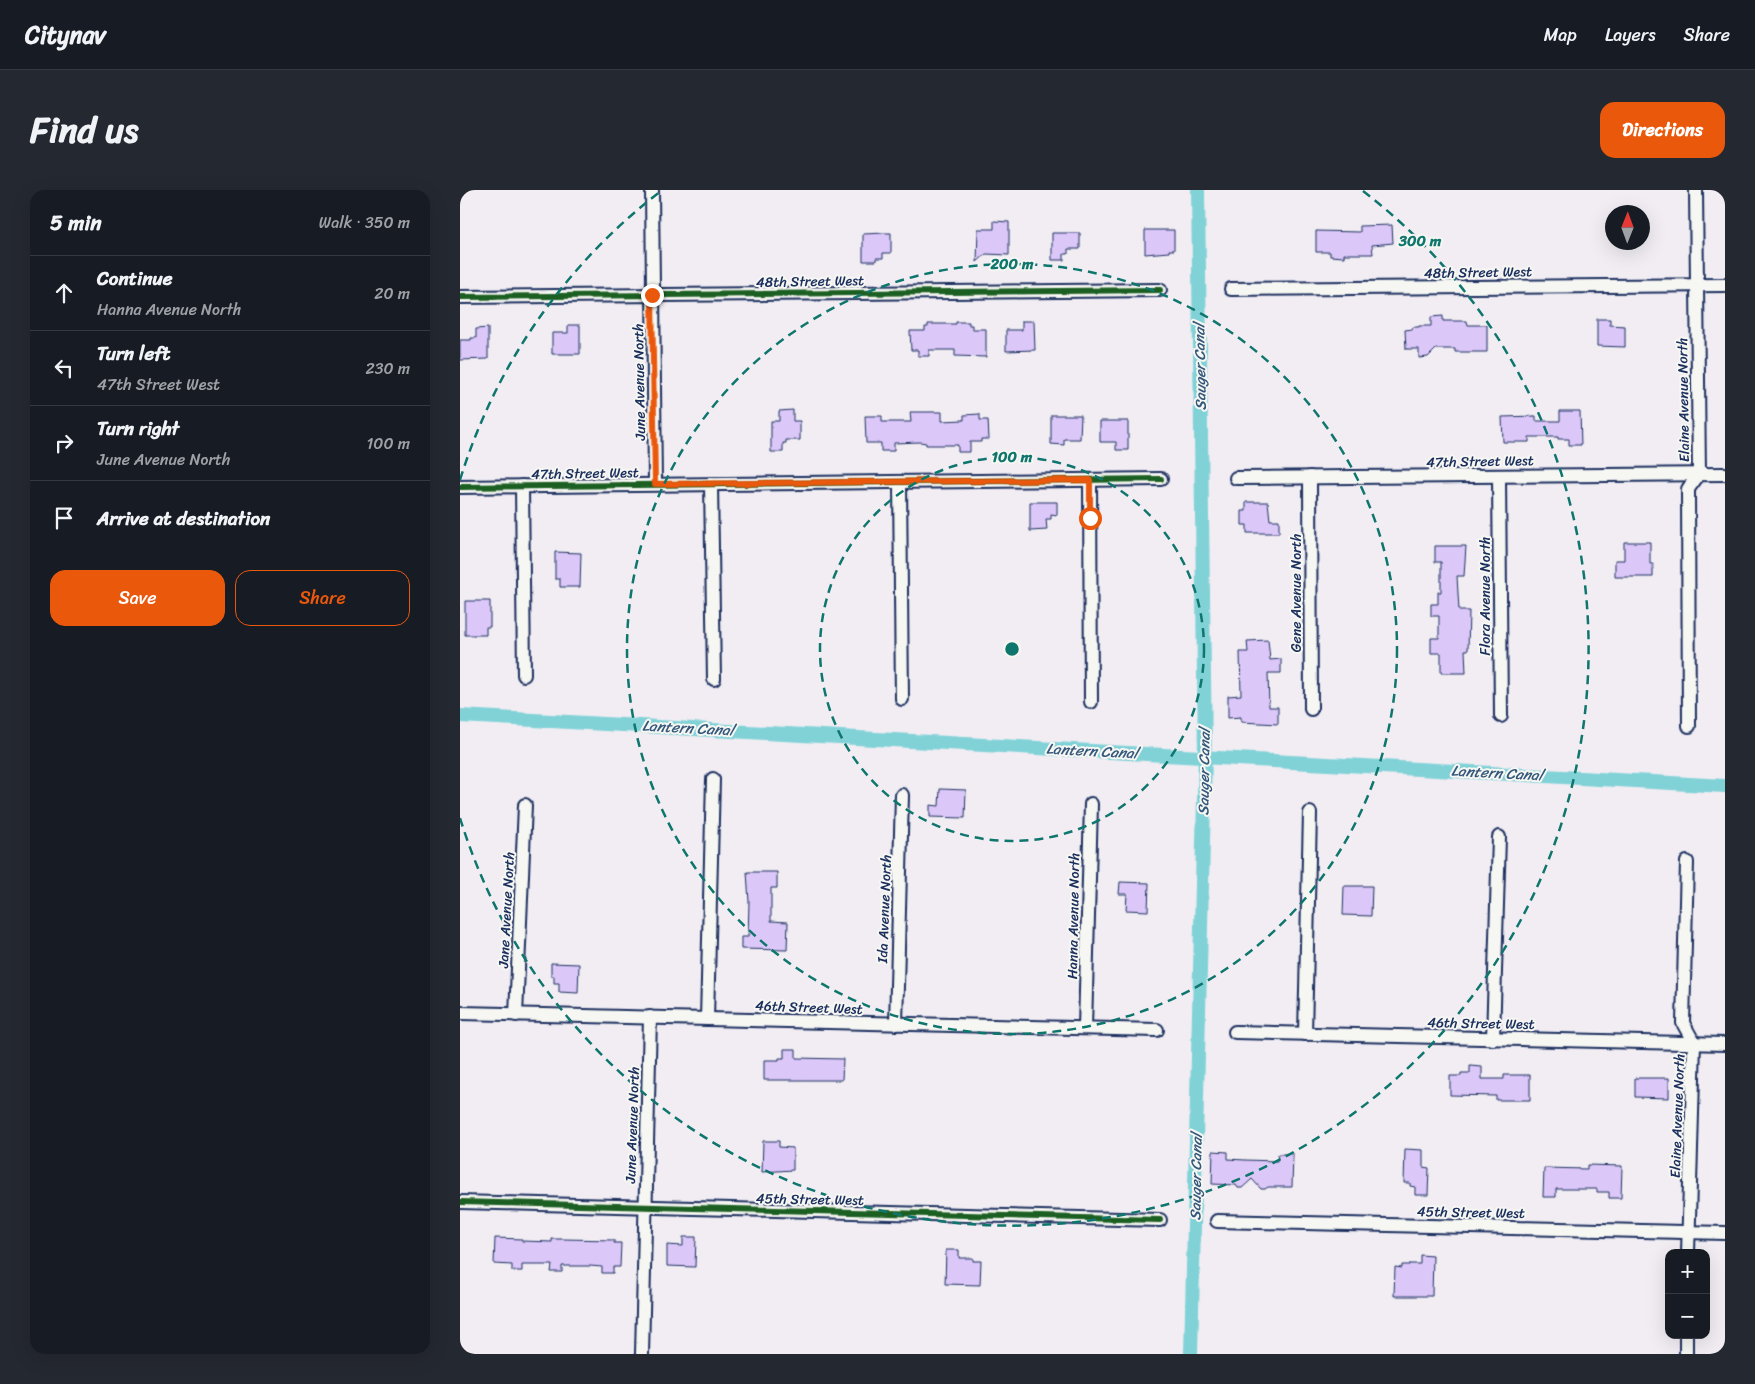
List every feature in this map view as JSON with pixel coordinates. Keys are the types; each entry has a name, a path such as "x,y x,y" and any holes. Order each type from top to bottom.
{"street":[{"name":"June Avenue North","path":"652,190 655,484"},
{"name":"Elaine Avenue North","path":"1689,726 1688,489 1699,474 1696,190"},
{"name":"48th Street West","path":"1231,289 1725,285"},
{"name":"48th Street West","path":"460,297 1160,290"},
{"name":"47th Street West","path":"1236,478 1725,474"},
{"name":"Flora Avenue North","path":"1499,476 1501,716"},
{"name":"Gene Avenue North","path":"1310,477 1311,709"},
{"name":"47th Street West","path":"460,486 1161,479"},
{"path":"1090,480 1091,702"},
{"path":"900,482 902,698"},
{"path":"711,484 714,680"},
{"path":"522,486 524,675"},
{"path":"708,1019 713,780"},
{"name":"Ida Avenue North","path":"896,1024 902,795"},
{"name":"Hanna Avenue North","path":"1085,1028 1091,804"},
{"name":"Jane Avenue North","path":"516,1015 525,805"},
{"path":"1305,1034 1310,812"},
{"path":"1494,1039 1499,836"},
{"name":"Elaine Avenue North","path":"1687,862 1684,1023 1694,1043 1688,1249"},
{"name":"46th Street West","path":"460,1014 1157,1030"},
{"name":"June Avenue North","path":"642,1354 650,1017"},
{"name":"46th Street West","path":"1235,1032 1725,1044"},
{"name":"45th Street West","path":"460,1202 1160,1220"},
{"name":"45th Street West","path":"1217,1221 1725,1233"},
{"path":"1686,1339 1686,1354"}],"building":[{"path":"994,221 1009,222 1009,255 986,254 977,262 978,229 994,229"},
{"path":"1392,225 1393,243 1372,245 1373,254 1344,254 1344,257 1330,256 1330,252 1316,252 1316,231 1360,232 1360,226"},
{"path":"1145,230 1174,230 1174,250 1145,254"},
{"path":"891,233 891,253 883,253 883,258 876,258 876,261 863,261 863,234"},
{"path":"1052,233 1080,233 1080,249 1068,249 1068,254 1064,254 1064,260 1052,260"},
{"path":"1443,316 1443,321 1467,321 1468,325 1487,325 1487,352 1455,352 1455,349 1436,349 1428,357 1419,358 1419,349 1406,349 1405,330 1419,326 1431,326 1431,317"},
{"path":"1597,319 1610,319 1610,325 1625,326 1625,347 1597,346"},
{"path":"1022,321 1034,321 1035,350 1006,351 1006,330 1022,330"},
{"path":"956,322 969,322 969,325 972,325 972,329 986,329 986,357 955,356 955,350 929,350 929,356 918,356 918,350 911,350 910,331 925,331 925,327 928,327 928,324 956,324"},
{"path":"568,325 580,325 580,354 552,354 552,333 568,333"},
{"path":"488,328 488,359 460,360 460,340 476,338 476,329"},
{"path":"793,410 793,421 800,421 800,440 786,440 786,443 783,443 783,452 771,452 771,421 779,421 779,411"},
{"path":"1560,411 1580,411 1581,445 1569,445 1569,439 1558,439 1558,437 1529,437 1529,442 1503,442 1502,417 1536,416 1536,421 1560,421"},
{"path":"910,412 942,412 942,421 964,420 964,415 980,414 980,420 988,420 989,439 981,439 981,442 970,442 970,452 958,452 958,445 926,445 926,443 920,442 894,443 894,451 881,451 881,443 866,443 865,416 882,416 882,422 911,422"},
{"path":"1051,415 1081,415 1080,439 1064,439 1064,445 1051,444"},
{"path":"1100,421 1128,421 1128,450 1116,450 1116,442 1100,442"},
{"path":"1030,502 1057,502 1057,515 1051,514 1051,519 1046,519 1047,530 1030,531"},
{"path":"1246,502 1268,502 1270,520 1279,520 1279,533 1247,533 1247,525 1242,525 1242,511 1246,511"},
{"path":"1624,542 1650,542 1650,564 1653,564 1653,577 1615,577 1615,560 1624,560"},
{"path":"1435,546 1466,546 1464,576 1457,576 1459,611 1469,611 1468,650 1465,650 1466,673 1441,673 1441,653 1431,653 1431,638 1439,638 1439,616 1431,616 1431,604 1438,604 1438,592 1441,592 1441,562 1435,562"},
{"path":"555,552 581,553 580,587 560,587 560,579 555,579"},
{"path":"465,601 490,601 490,627 486,627 486,635 465,635"},
{"path":"1268,640 1270,660 1281,659 1281,673 1268,673 1269,707 1278,707 1278,724 1241,722 1241,717 1228,718 1228,696 1241,695 1240,652 1248,652 1247,641"},
{"path":"940,789 966,790 965,818 930,817 930,805 939,806"},
{"path":"747,872 777,872 777,888 771,888 771,921 788,922 787,950 741,949 741,937 748,937 749,902"},
{"path":"1120,882 1149,883 1148,911 1126,910 1127,894 1119,894"},
{"path":"1344,886 1372,886 1371,916 1343,915"},
{"path":"551,963 579,964 578,993 559,992 559,983 554,983 554,976 551,976"},
{"path":"784,1049 796,1049 796,1058 843,1059 842,1080 764,1080 764,1060 784,1058"},
{"path":"1470,1066 1482,1067 1482,1079 1504,1079 1504,1075 1530,1075 1530,1100 1496,1100 1496,1096 1450,1095 1450,1076 1461,1076 1461,1073 1470,1073"},
{"path":"1635,1078 1669,1078 1669,1098 1635,1097"},
{"path":"763,1141 779,1141 779,1147 793,1148 793,1170 762,1172"},
{"path":"1405,1149 1423,1150 1423,1167 1429,1168 1428,1195 1415,1195 1415,1187 1410,1186 1410,1183 1404,1183"},
{"path":"1213,1151 1228,1152 1228,1159 1245,1160 1277,1161 1278,1154 1293,1154 1292,1187 1268,1187 1261,1189 1252,1179 1242,1188 1238,1188 1236,1185 1212,1184"},
{"path":"1587,1165 1622,1166 1621,1198 1609,1198 1609,1192 1597,1192 1597,1189 1556,1189 1556,1197 1543,1197 1544,1168 1587,1169"},
{"path":"683,1237 696,1237 695,1267 667,1266 667,1245 683,1246"},
{"path":"495,1238 552,1242 552,1239 614,1240 614,1243 621,1243 620,1267 613,1267 613,1273 602,1273 602,1267 590,1266 562,1266 562,1272 551,1272 552,1265 522,1265 522,1271 512,1271 512,1265 494,1264"},
{"path":"946,1250 959,1250 959,1258 973,1258 973,1261 981,1261 980,1285 945,1284"},
{"path":"1420,1255 1433,1256 1432,1296 1394,1296 1395,1267 1402,1268 1402,1265 1420,1264"}],"waterway":[{"name":"Sauger Canal","path":"1191,1354 1205,756 1198,190"},
{"name":"Lantern Canal","path":"460,716 1725,786"}],"cycle path":[{"path":"460,297 1160,290"},
{"path":"460,487 1161,479"},
{"path":"460,1202 1160,1220"}],"route":[{"path":"652,295 655,484 1090,480 1090,518"}]}
